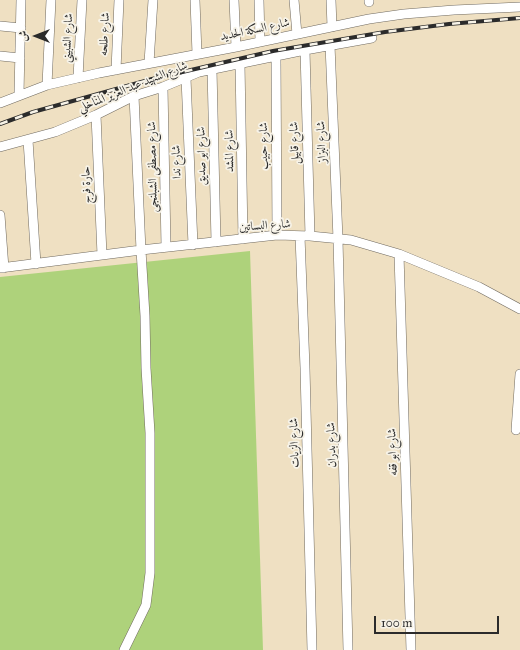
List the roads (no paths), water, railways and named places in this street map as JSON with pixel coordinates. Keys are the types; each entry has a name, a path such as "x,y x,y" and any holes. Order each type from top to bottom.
{"street":[{"path":"19,95 21,0"},
{"path":"47,86 51,0"},
{"name":"شارع الشبيني","path":"78,78 82,0"},
{"name":"شارع طلحه","path":"116,70 119,0"},
{"path":"149,63 153,0"},
{"path":"195,0 197,54"},
{"path":"234,0 236,47"},
{"path":"258,0 260,42"},
{"path":"294,0 297,34"},
{"path":"330,0 332,27"},
{"name":"شارع السكة الحديد","path":"0,103 47,86 78,78 369,19 404,14 454,10 520,7"},
{"path":"0,26 21,28"},
{"name":"شارع الشهيد عبد العزيز المناخلي","path":"0,147 55,132 96,115 134,96 163,87 199,72 304,50 372,38"},
{"name":"شارع البزاز","path":"330,45 338,239"},
{"name":"شارع قابيل","path":"304,50 310,236"},
{"path":"0,56 20,58"},
{"name":"شارع حبيب","path":"276,57 277,235"},
{"name":"شارع المشد","path":"240,63 243,239"},
{"name":"شارع ابو صديق","path":"212,69 216,242"},
{"name":"شارع ندا","path":"186,78 193,245"},
{"name":"شارع مصطفى الشبلنجى","path":"163,87 166,247"},
{"path":"124,650 146,605 150,573 150,433 146,368 145,316 140,250 134,96"},
{"name":"حارة فرج","path":"96,115 102,255"},
{"path":"28,140 36,264"},
{"path":"0,215 2,268"},
{"name":"شارع البساتين","path":"2,268 140,250 277,235 310,236 365,244 399,254 480,287 520,309"},
{"name":"شارع الزيات","path":"300,236 312,650"},
{"name":"شارع بدران","path":"338,239 348,650"},
{"name":"شارع ابو قفه","path":"399,254 411,650"},
{"path":"516,430 520,374"}],"railway":[{"path":"0,124 33,112 152,79 273,51 385,32 449,24 520,18"}]}
